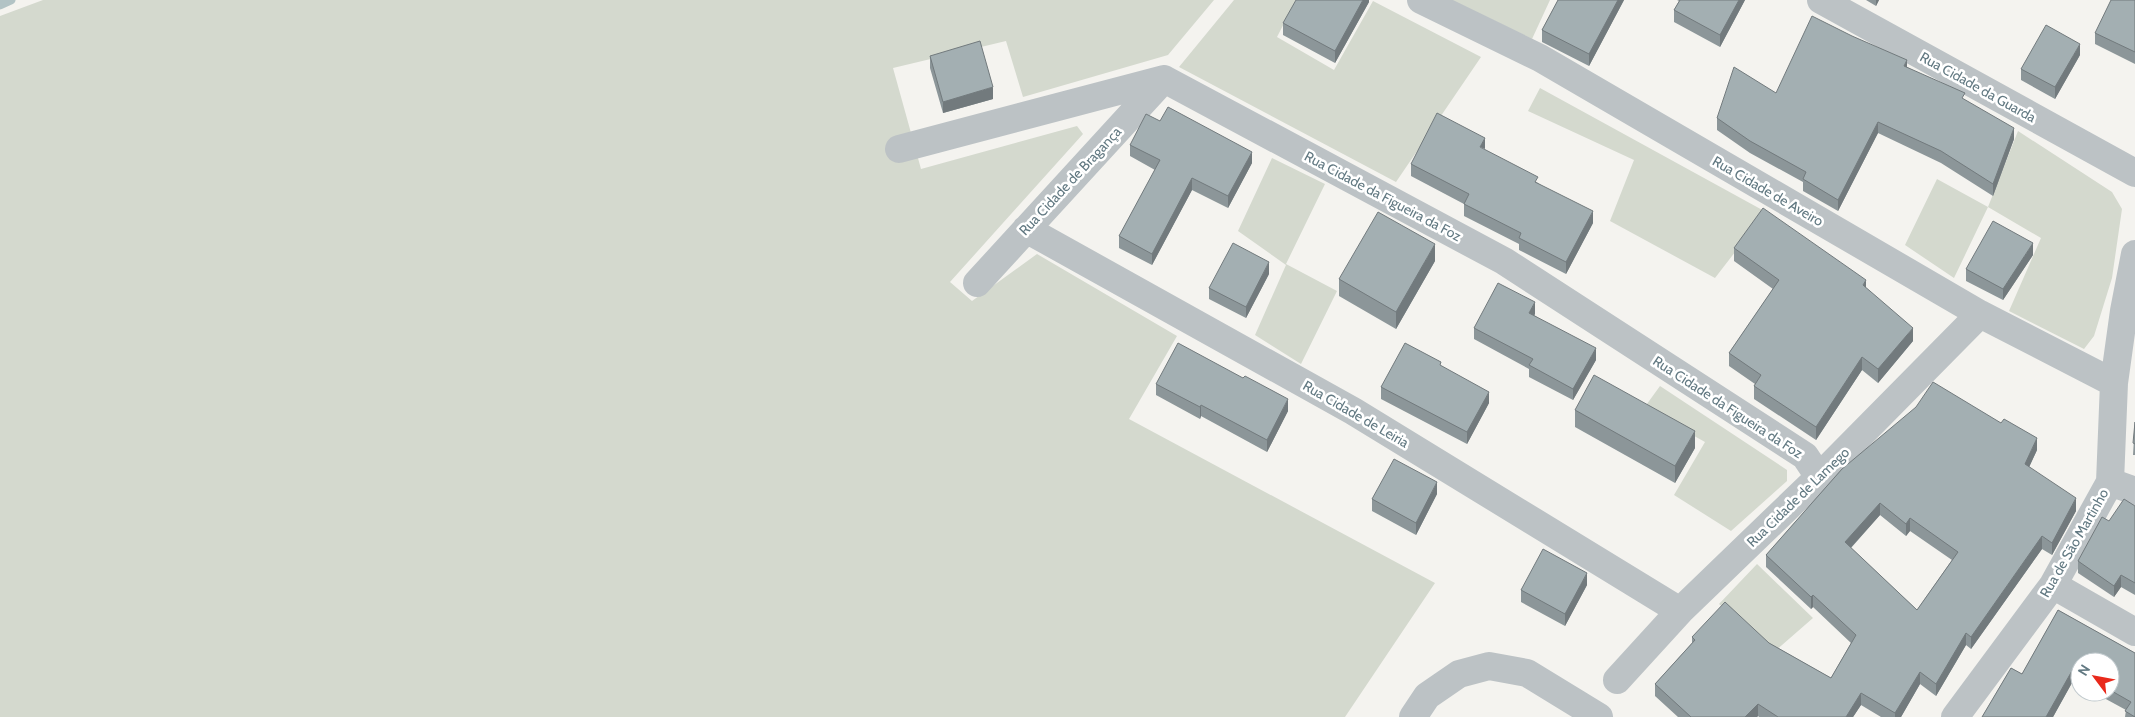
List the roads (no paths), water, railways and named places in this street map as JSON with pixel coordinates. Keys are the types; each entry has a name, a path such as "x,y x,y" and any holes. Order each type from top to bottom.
{"street":[{"name":"Rua Cidade de Aveiro","path":"1421,0 1540,58 1980,314 2114,384"},
{"name":"Rua Cidade da Guarda","path":"1820,0 2135,173"},
{"path":"899,149 1164,79"},
{"name":"Rua Cidade de Bragança","path":"977,283 1164,79"},
{"name":"Rua Cidade da Figueira da Foz","path":"1164,79 1504,261 1805,456 1819,477"},
{"name":"Rua Cidade de Leiria","path":"1026,229 1353,411 1680,611"},
{"name":"Rua de São Martinho","path":"1955,717 2054,585 2110,482 2114,384 2124,311 2134,269"},
{"name":"Rua Cidade de Lamego","path":"1617,680 1680,611 1819,477 1980,314"},
{"path":"2110,482 2135,491"},
{"path":"2054,585 2135,632"},
{"path":"1414,717 1428,696 1435,690 1459,674 1489,666 1527,673 1598,717"}],"waterway":[{"path":"0,5 11,0"}]}
